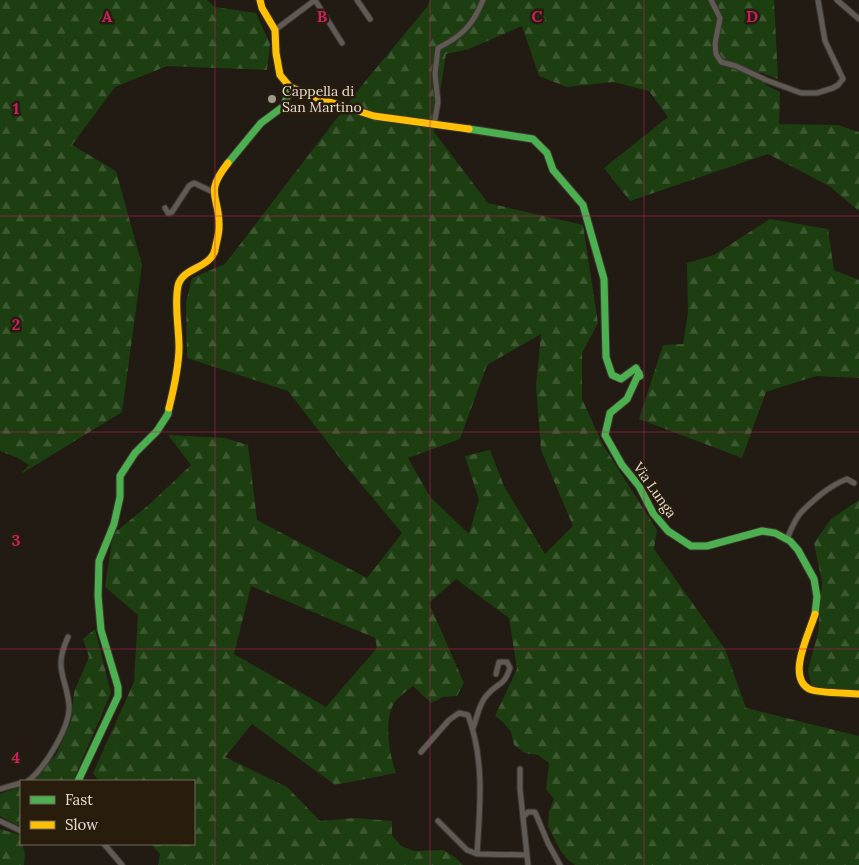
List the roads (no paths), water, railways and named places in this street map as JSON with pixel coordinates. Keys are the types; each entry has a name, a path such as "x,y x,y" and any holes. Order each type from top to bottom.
{"street":[{"path":"260,0 262,8 275,30 276,53 280,74 290,86 317,98 374,116 434,125 438,102 435,74 438,48 460,36 470,27 483,0"},
{"path":"275,30 315,0 342,43"},
{"path":"358,0 370,19"},
{"path":"711,0 720,18 715,44 716,54 721,62 736,66 801,93 816,93 832,88 838,85 843,78 825,41 818,0"},
{"path":"837,0 859,19"},
{"path":"78,780 118,696 118,687 101,630 98,596 99,561 114,524 120,497 120,476 134,453 157,431 168,414 176,378 179,348 176,313 178,285 181,277 207,262 214,253 218,228 218,216 213,192 215,183 222,171 261,123 284,106 290,86"},
{"name":"Via Lunga","path":"434,125 533,139 547,153 553,170 584,205 604,279 606,357 610,371 612,375 621,379 636,368 639,374 627,399 610,413 605,435 622,465 639,486 653,513 668,531 691,546 707,546 762,530 771,531 787,538"},
{"path":"165,208 168,213 172,212 188,186 194,183 213,192"},
{"path":"854,483 847,479 835,483 810,502 794,522 787,538 794,544 815,578 817,592 817,608 798,666 800,678 804,686 810,690 859,694"},
{"path":"29,780 42,766 66,726 69,706 60,669 63,649 68,637"},
{"path":"473,729 480,706 486,695 505,681 510,668 507,662 499,662 496,674"},
{"path":"421,752 449,720 459,714 468,715 473,729 480,765 481,804 477,854"},
{"path":"520,770 520,789 528,865"},
{"path":"0,789 20,784"},
{"path":"524,816 528,812 535,812 560,865"},
{"path":"0,821 20,831"},
{"path":"438,821 467,850 477,854 527,856"},
{"path":"105,845 122,865"}],"place":[{"name":"Cappella di San Martino","path":"272,99"}]}
